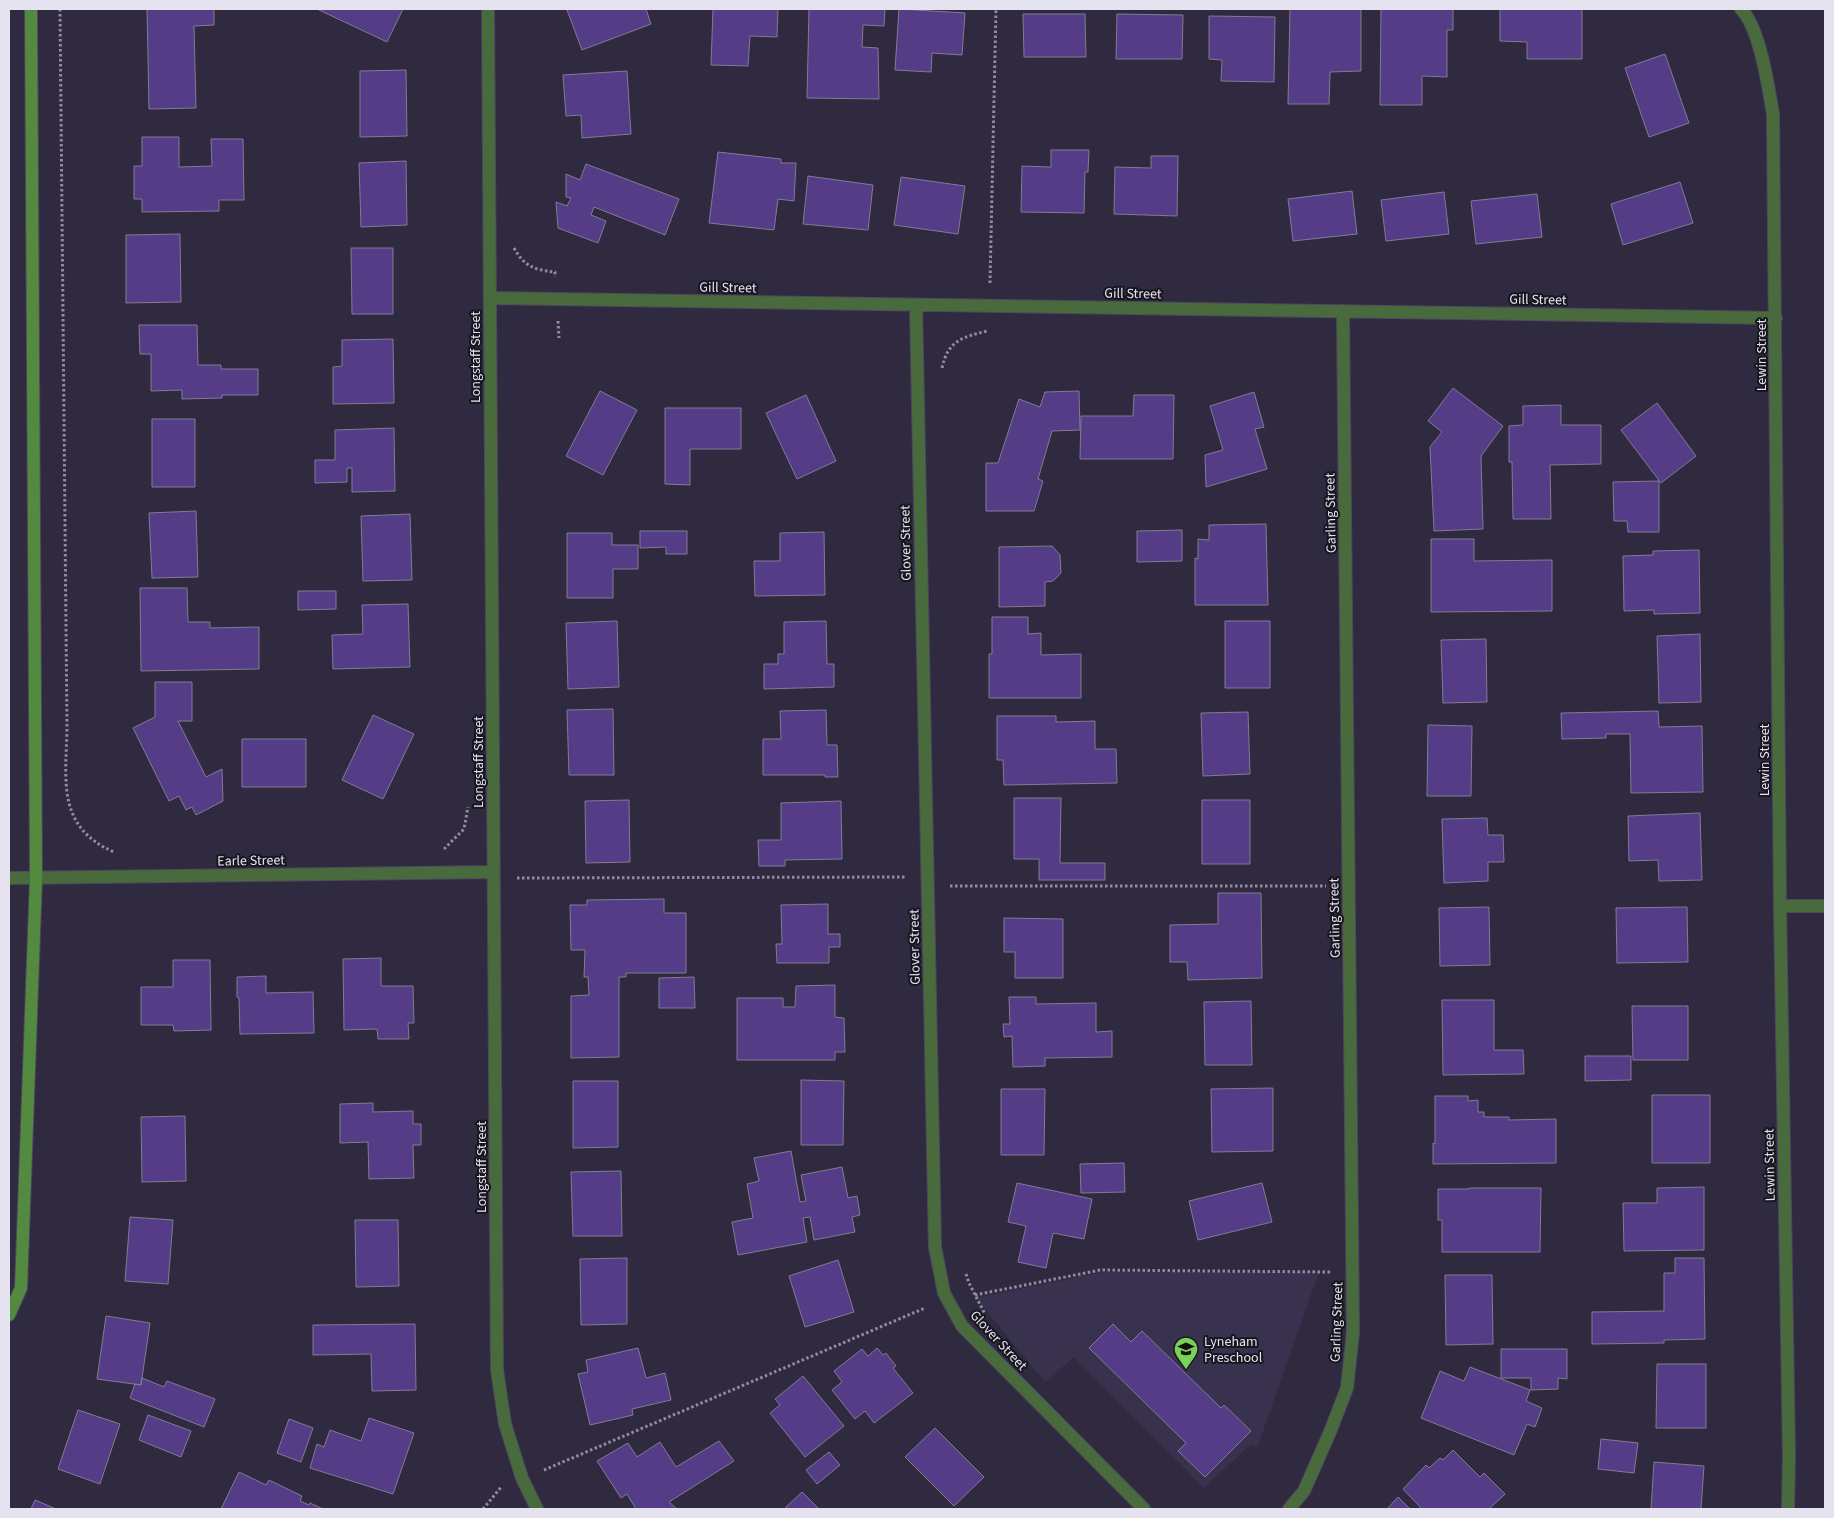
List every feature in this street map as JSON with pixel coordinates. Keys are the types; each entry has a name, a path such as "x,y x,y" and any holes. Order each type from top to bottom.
{"street":[{"path":"9,1315 21,1288 36,878 31,9"},
{"name":"Longstaff Street","path":"488,9 497,1370 505,1424 522,1478 537,1509"},
{"name":"Lewin Street","path":"1744,12 1763,58 1773,114 1780,906 1789,1446 1788,1509"},
{"name":"Gill Street","path":"490,298 1776,318"},
{"name":"Glover Street","path":"916,305 935,1246 944,1293 962,1326 1144,1509"},
{"name":"Garling Street","path":"1289,1509 1304,1491 1347,1388 1353,1332 1343,311"},
{"name":"Earle Street","path":"9,878 494,872"},
{"path":"1780,906 1825,906"}],"path":[{"path":"60,9 67,708 65,791 72,815 84,833 99,846 117,854"},
{"path":"942,374 948,351 962,337 988,330 996,9"},
{"path":"513,246 521,260 539,271 554,272 559,338"},
{"path":"443,850 464,829 469,802 493,804"},
{"path":"512,878 927,878 945,886 1349,886"},
{"path":"964,1264 974,1295 987,1318"},
{"path":"974,1295 1100,1270 1330,1272"},
{"path":"483,1509 504,1483 544,1470 948,1300"}],"shaded area":[{"name":"Lyneham Preschool","path":"1102,1272 1319,1272 1257,1448 1251,1444 1204,1488 1074,1357 1045,1382 976,1298"}],"building":[{"path":"147,9 214,9 214,25 194,26 196,108 149,109"},
{"path":"317,9 403,9 387,42"},
{"path":"646,9 651,24 582,50 567,10"},
{"path":"713,9 778,9 777,37 750,36 748,66 711,65"},
{"path":"809,9 885,9 884,26 863,25 862,47 878,48 879,99 807,98"},
{"path":"899,9 965,13 962,55 932,53 931,72 895,70"},
{"path":"1290,9 1361,9 1361,71 1330,72 1329,104 1288,104"},
{"path":"1381,9 1453,9 1453,30 1447,30 1447,77 1422,76 1422,105 1380,105"},
{"path":"1500,9 1582,9 1582,59 1527,59 1527,42 1500,41"},
{"path":"1023,14 1085,14 1086,57 1024,57"},
{"path":"1117,14 1183,15 1182,59 1116,59"},
{"path":"1209,16 1275,17 1274,82 1221,81 1222,60 1209,59"},
{"path":"1665,54 1689,123 1649,137 1625,68"},
{"path":"406,70 407,136 360,137 360,71"},
{"path":"627,71 631,134 582,138 581,115 566,116 563,75"},
{"path":"142,137 179,137 179,167 212,166 211,139 243,139 244,200 219,200 219,211 142,212 142,199 134,199 134,166 142,166"},
{"path":"1051,150 1089,150 1088,172 1085,172 1084,213 1021,212 1022,166 1051,167"},
{"path":"718,152 781,159 781,163 796,163 794,201 778,199 774,230 709,223"},
{"path":"1151,156 1178,156 1177,216 1114,214 1115,167 1151,168"},
{"path":"406,161 407,225 361,227 359,163"},
{"path":"586,164 679,199 665,235 594,207 591,215 606,221 598,243 558,228 556,202 567,206 571,198 566,197 566,174 580,180"},
{"path":"808,176 873,185 868,230 803,224"},
{"path":"901,177 965,186 958,234 894,225"},
{"path":"1680,182 1693,223 1623,245 1611,204"},
{"path":"1352,191 1357,234 1293,241 1288,199"},
{"path":"1444,192 1449,234 1386,241 1381,200"},
{"path":"1537,194 1542,237 1476,244 1471,201"},
{"path":"180,234 181,302 126,303 126,235"},
{"path":"351,248 393,248 393,314 352,314"},
{"path":"139,325 197,325 198,365 221,365 221,369 258,369 258,395 222,395 222,398 182,399 182,390 151,391 151,354 140,354"},
{"path":"393,339 394,403 333,404 333,367 342,366 342,340"},
{"path":"1453,388 1503,426 1481,456 1483,529 1434,531 1430,447 1442,432 1428,421"},
{"path":"600,391 637,410 603,475 566,456"},
{"path":"1079,391 1080,430 1052,431 1038,479 1043,481 1034,511 986,511 986,463 998,463 1019,399 1040,407 1045,392"},
{"path":"1254,392 1264,427 1255,429 1267,469 1206,487 1205,455 1223,450 1210,406"},
{"path":"806,395 836,461 797,479 766,413"},
{"path":"1134,395 1174,395 1173,459 1080,459 1081,416 1133,416"},
{"path":"1657,403 1696,456 1661,483 1621,430"},
{"path":"1561,405 1561,425 1601,425 1601,464 1550,465 1551,519 1513,519 1512,462 1509,462 1509,426 1523,425 1523,406"},
{"path":"665,408 741,408 741,449 690,449 690,485 665,484"},
{"path":"152,419 195,419 195,487 152,487"},
{"path":"394,428 395,491 352,492 352,468 347,468 347,482 315,483 315,460 335,460 335,430"},
{"path":"1659,481 1659,532 1628,532 1627,521 1614,521 1613,482"},
{"path":"196,511 198,577 152,578 149,513"},
{"path":"410,514 412,580 363,581 361,516"},
{"path":"1266,524 1268,605 1195,605 1195,558 1198,559 1198,539 1209,540 1209,525"},
{"path":"1182,530 1182,561 1137,562 1137,531"},
{"path":"640,531 687,531 687,554 666,554 666,547 640,548"},
{"path":"824,532 825,595 755,596 754,561 780,561 780,533"},
{"path":"567,533 612,533 612,545 638,545 638,569 613,569 613,598 567,598"},
{"path":"1431,539 1474,539 1474,561 1552,560 1552,611 1431,612"},
{"path":"1052,546 1060,555 1061,573 1053,581 1045,582 1045,606 999,607 999,547"},
{"path":"1699,550 1700,613 1654,614 1654,610 1624,611 1623,556 1653,555 1653,551"},
{"path":"140,588 187,588 188,622 210,622 210,628 259,627 259,669 141,671"},
{"path":"298,591 336,591 336,609 298,610"},
{"path":"408,604 410,667 333,669 332,635 363,634 362,605"},
{"path":"992,617 1028,617 1028,634 1041,633 1041,655 1081,654 1081,698 989,698 989,654 992,654"},
{"path":"617,621 619,687 568,689 566,623"},
{"path":"826,621 827,664 834,664 834,687 764,689 764,664 778,664 778,654 784,654 784,622"},
{"path":"1225,621 1270,621 1270,688 1225,688"},
{"path":"1700,634 1701,702 1659,703 1657,636"},
{"path":"1486,639 1487,702 1443,703 1441,640"},
{"path":"155,682 192,682 192,721 178,721 206,777 222,769 223,801 196,815 192,807 186,810 179,796 169,801 133,728 155,717"},
{"path":"613,709 614,775 569,775 567,710"},
{"path":"826,710 827,745 837,745 838,777 825,777 825,775 763,775 763,739 781,739 780,711"},
{"path":"1658,711 1659,727 1702,726 1703,792 1631,793 1630,734 1606,734 1606,738 1562,739 1561,713"},
{"path":"1248,712 1250,774 1203,776 1201,713"},
{"path":"373,715 414,734 383,799 342,780"},
{"path":"997,716 1056,716 1056,722 1095,721 1095,749 1116,749 1117,783 1004,785 1003,760 997,760"},
{"path":"1428,725 1472,726 1471,796 1427,796"},
{"path":"242,739 306,739 306,787 242,787"},
{"path":"1014,798 1061,798 1060,863 1105,863 1105,880 1039,880 1039,859 1014,859"},
{"path":"629,800 630,862 586,863 585,801"},
{"path":"1202,800 1250,800 1250,864 1202,864"},
{"path":"841,801 842,859 785,860 785,866 759,866 758,840 781,840 781,803"},
{"path":"1700,813 1702,880 1659,881 1658,860 1629,861 1628,816"},
{"path":"1487,818 1488,835 1503,835 1504,862 1488,862 1488,881 1444,883 1442,819"},
{"path":"1218,893 1261,893 1262,978 1188,980 1187,962 1170,962 1170,925 1218,924"},
{"path":"664,899 664,913 686,913 686,973 626,973 626,977 619,977 619,1057 571,1058 571,996 589,995 588,977 584,977 585,950 571,950 570,905 587,905 587,900"},
{"path":"828,904 828,934 840,934 840,947 829,947 829,963 777,963 776,944 782,944 781,905"},
{"path":"1489,907 1490,965 1440,966 1439,908"},
{"path":"1687,907 1688,962 1617,963 1616,908"},
{"path":"1004,918 1063,919 1063,978 1015,978 1015,952 1004,952"},
{"path":"381,958 381,986 413,986 414,1023 408,1023 409,1039 378,1039 377,1029 344,1030 343,959"},
{"path":"173,960 210,960 211,1030 174,1031 173,1025 141,1025 141,987 173,987"},
{"path":"266,976 266,993 313,992 314,1033 240,1034 237,977"},
{"path":"694,977 695,1008 659,1008 659,978"},
{"path":"835,985 835,1017 844,1018 845,1052 835,1052 835,1060 737,1060 737,998 783,998 783,1007 795,1007 796,986"},
{"path":"1009,997 1036,997 1036,1004 1096,1003 1096,1032 1112,1031 1112,1057 1045,1058 1045,1066 1013,1067 1012,1036 1004,1037 1003,1024 1010,1024"},
{"path":"1442,1000 1494,1000 1494,1050 1523,1050 1524,1074 1443,1075"},
{"path":"1251,1001 1252,1065 1205,1065 1204,1002"},
{"path":"1632,1006 1688,1006 1688,1060 1633,1060"},
{"path":"1585,1056 1631,1056 1631,1080 1585,1081"},
{"path":"801,1080 844,1081 843,1145 801,1145"},
{"path":"573,1081 618,1081 618,1147 573,1148"},
{"path":"1273,1088 1273,1151 1212,1152 1211,1089"},
{"path":"1001,1089 1045,1089 1044,1155 1001,1155"},
{"path":"1652,1095 1710,1095 1710,1163 1652,1163"},
{"path":"1435,1096 1468,1096 1468,1101 1478,1100 1478,1112 1484,1112 1484,1117 1509,1117 1509,1120 1556,1119 1556,1163 1433,1164"},
{"path":"373,1103 373,1112 413,1111 413,1124 421,1124 421,1145 413,1145 414,1178 369,1179 368,1142 340,1143 340,1104"},
{"path":"185,1116 186,1181 142,1182 141,1117"},
{"path":"791,1151 800,1202 806,1201 801,1175 842,1167 848,1198 857,1196 860,1215 852,1217 855,1232 814,1240 810,1217 803,1218 807,1242 738,1255 732,1222 753,1218 747,1184 759,1181 754,1158"},
{"path":"1124,1163 1125,1192 1081,1193 1080,1164"},
{"path":"621,1171 622,1236 573,1236 571,1172"},
{"path":"1017,1183 1092,1199 1084,1239 1053,1233 1046,1268 1018,1262 1026,1226 1008,1222"},
{"path":"1262,1183 1272,1222 1198,1240 1189,1201"},
{"path":"1704,1187 1704,1250 1624,1251 1623,1203 1657,1203 1657,1188"},
{"path":"1541,1188 1540,1252 1442,1252 1442,1220 1438,1220 1438,1189"},
{"path":"130,1217 173,1220 168,1284 125,1281"},
{"path":"355,1220 398,1220 399,1286 356,1287"},
{"path":"627,1258 627,1324 581,1325 580,1259"},
{"path":"1675,1258 1704,1258 1705,1339 1664,1340 1664,1343 1592,1344 1592,1312 1664,1311 1664,1273 1675,1273"},
{"path":"838,1260 854,1312 805,1327 789,1276"},
{"path":"1445,1275 1492,1275 1493,1344 1446,1345"},
{"path":"106,1316 150,1323 141,1385 97,1379"},
{"path":"415,1324 416,1390 372,1391 371,1354 313,1355 313,1325"},
{"path":"1113,1324 1131,1342 1142,1331 1221,1408 1224,1405 1251,1431 1205,1477 1178,1451 1186,1443 1089,1348"},
{"path":"638,1348 646,1378 665,1373 671,1400 632,1409 633,1415 590,1425 578,1374 588,1372 586,1360"},
{"path":"877,1348 883,1355 886,1353 896,1366 893,1368 913,1393 874,1423 865,1411 855,1419 832,1390 842,1382 834,1371 862,1349 868,1356"},
{"path":"1501,1349 1567,1349 1567,1379 1558,1378 1558,1389 1531,1390 1531,1378 1501,1378"},
{"path":"1657,1364 1706,1364 1706,1428 1656,1428"},
{"path":"1470,1367 1530,1390 1526,1401 1542,1408 1535,1427 1527,1424 1514,1455 1421,1418 1440,1371 1464,1381"},
{"path":"803,1376 844,1426 805,1457 770,1413 780,1405 775,1399"},
{"path":"142,1378 164,1387 167,1381 215,1399 204,1427 130,1398 135,1384 141,1385"},
{"path":"78,1410 120,1424 100,1484 58,1469"},
{"path":"148,1415 191,1431 181,1457 139,1440"},
{"path":"369,1418 414,1433 393,1494 310,1468 317,1444 324,1447 330,1430 361,1441"},
{"path":"289,1419 313,1428 301,1462 277,1453"},
{"path":"935,1428 984,1477 954,1506 905,1457"},
{"path":"1601,1439 1638,1443 1634,1473 1598,1469"},
{"path":"719,1441 734,1461 669,1502 677,1509 636,1509 627,1494 621,1498 597,1461 628,1443 637,1457 660,1442 676,1467"},
{"path":"1453,1450 1480,1477 1484,1473 1505,1494 1489,1509 1422,1509 1403,1489 1426,1465 1429,1468 1440,1458 1443,1460"},
{"path":"829,1452 840,1465 817,1484 806,1470"},
{"path":"1654,1462 1704,1466 1701,1509 1651,1509"},
{"path":"239,1472 266,1485 269,1480 302,1496 300,1501 323,1509 221,1509"},
{"path":"802,1492 819,1509 784,1509"},
{"path":"1398,1497 1410,1509 1387,1509"},
{"path":"35,1500 56,1509 31,1509"}],"place":[{"name":"Lyneham Preschool","path":"1186,1370"}]}
